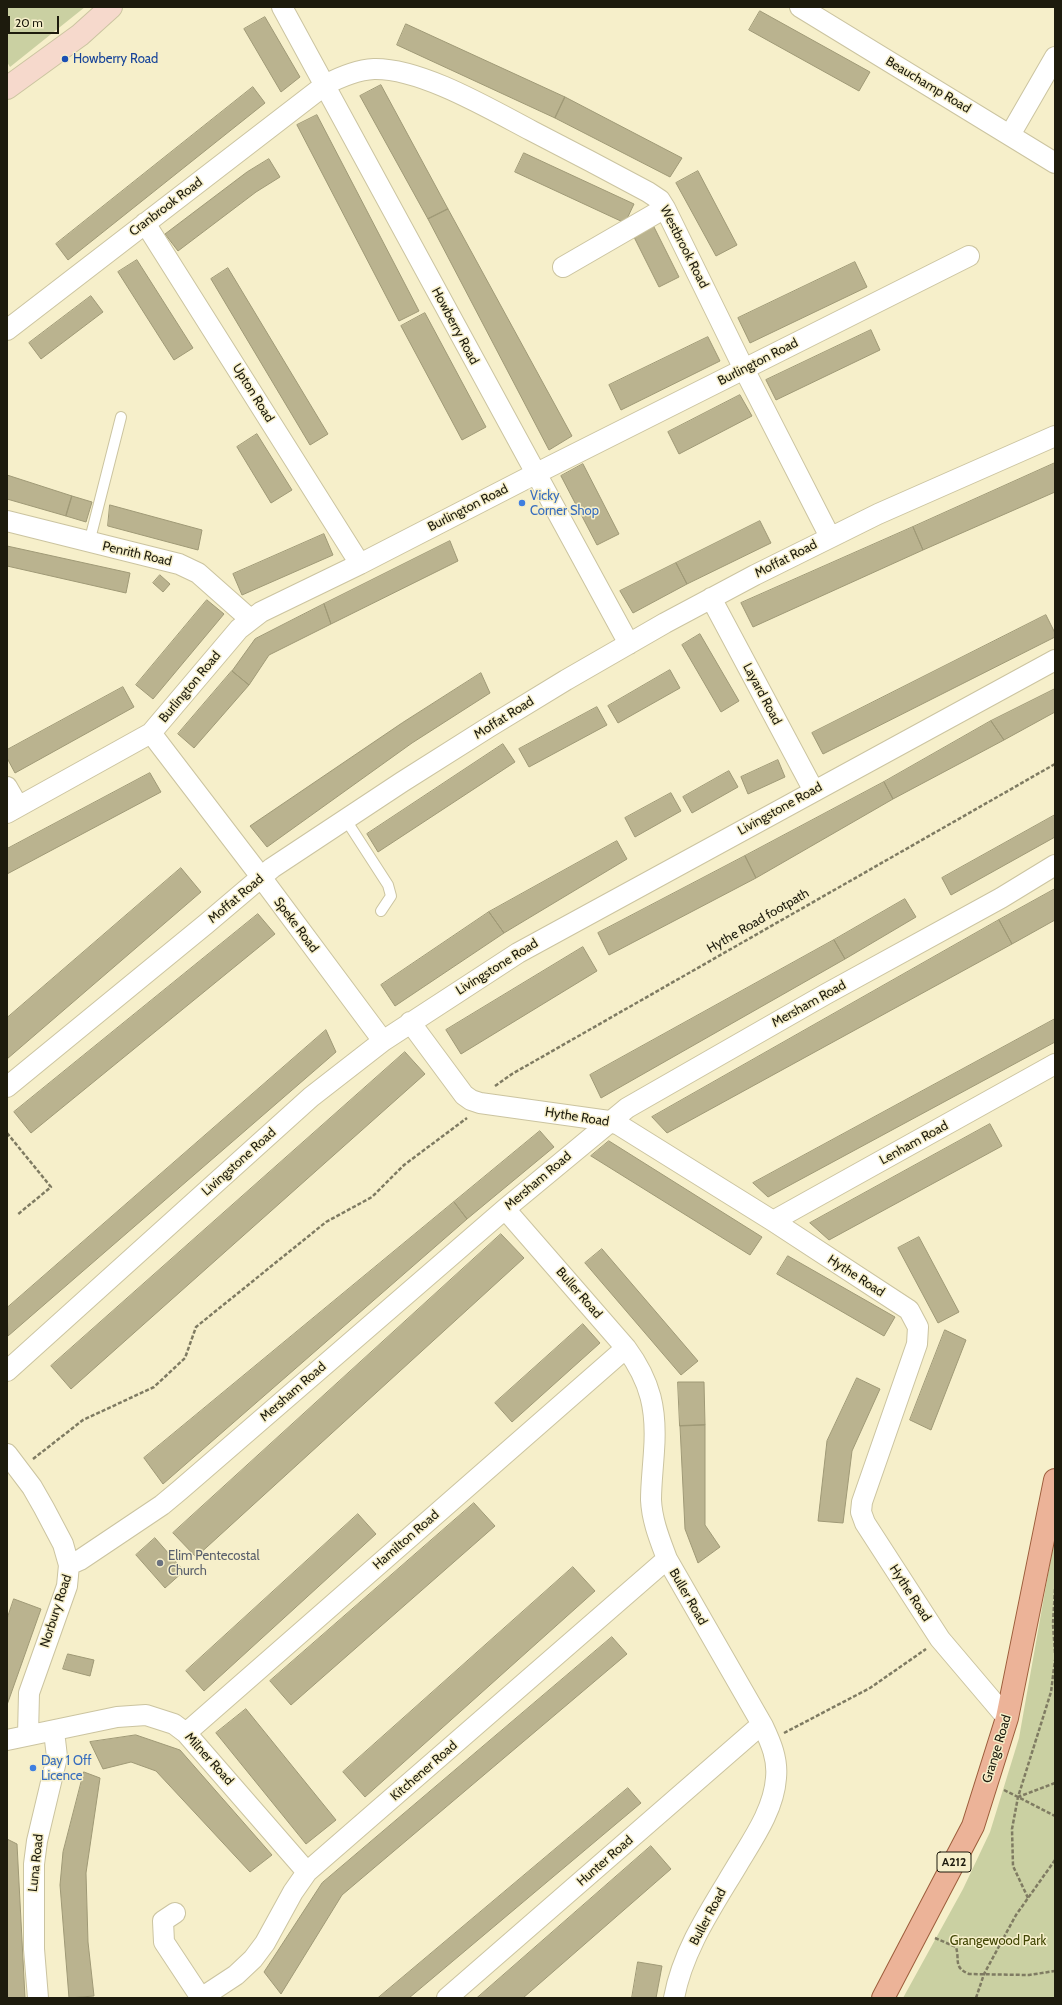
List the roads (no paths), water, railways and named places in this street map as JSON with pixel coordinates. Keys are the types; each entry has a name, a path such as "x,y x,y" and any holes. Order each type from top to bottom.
{"main road":[{"name":"Grange Road","path":"883,1998 973,1826 1006,1718 1055,1480"}],"street":[{"path":"7,88 80,35 111,7"},
{"name":"Howberry Road","path":"282,7 535,474 629,644"},
{"name":"Beauchamp Road","path":"800,7 1055,163"},
{"path":"1010,135 1055,57"},
{"name":"Westbrook Road","path":"325,85 347,75 374,69 391,71 423,79 497,112 648,192 660,200 830,537"},
{"name":"Cranbrook Road","path":"7,330 325,85"},
{"path":"563,267 665,208"},
{"name":"Upton Road","path":"145,223 360,564"},
{"name":"Burlington Road","path":"12,809 150,733 233,635 250,619 266,609 360,564 535,474 969,256"},
{"name":"Moffat Road","path":"7,1087 272,868 402,782 489,727 629,644 711,598 830,537 905,502 1055,436"},
{"name":"Penrith Road","path":"7,521 189,568 205,578 250,619"},
{"name":"Layard Road","path":"711,598 814,791"},
{"name":"Livingstone Road","path":"7,1371 311,1097 382,1041 410,1022 518,953 1055,660"},
{"name":"Speke Road","path":"150,733 261,878 382,1041"},
{"path":"7,787 12,809"},
{"name":"Mersham Road","path":"69,1565 80,1560 156,1509 180,1490 505,1209 609,1121 627,1108 826,994 1001,898 1055,865"},
{"name":"Hythe Road","path":"410,1022 464,1095 476,1102 609,1121 627,1129 773,1221 909,1310 918,1327 917,1344 862,1502 860,1512 865,1523 940,1639 1006,1718"},
{"name":"Lenham Road","path":"773,1221 1055,1064"},
{"name":"Buller Road","path":"505,1209 626,1348 639,1365 648,1385 653,1404 654,1451 651,1500 655,1526 667,1560 767,1733 776,1762 776,1779 768,1808 751,1843 696,1936 674,1998"},
{"name":"Hamilton Road","path":"186,1733 626,1348"},
{"name":"Norbury Road","path":"7,1454 32,1487 55,1527 67,1554 69,1565 67,1586 29,1693 28,1735"},
{"name":"Kitchener Road","path":"201,1998 236,1975 254,1959 265,1943 293,1892 307,1872 667,1560"},
{"name":"Milner Road","path":"7,1740 117,1717 146,1715 174,1724 186,1733 307,1872"},
{"name":"Luna Road","path":"38,1998 33,1918 34,1864 37,1841 57,1757 54,1731"},
{"name":"Hunter Road","path":"447,1998 754,1731 767,1733"},
{"path":"175,1913 163,1921 163,1940 201,1998"}],"lane":[{"path":"89,543 121,417"},
{"path":"346,820 388,885 391,896 381,911"}],"place":[{"name":"Howberry Road","path":"65,59"},
{"name":"Vicky Corner Shop","path":"522,503"},
{"name":"Elim Pentecostal Church","path":"160,1563"},
{"name":"Day 1 Off Licence","path":"33,1768"}],"park label":[{"name":"Grangewood Park","path":"998,1941"}]}
